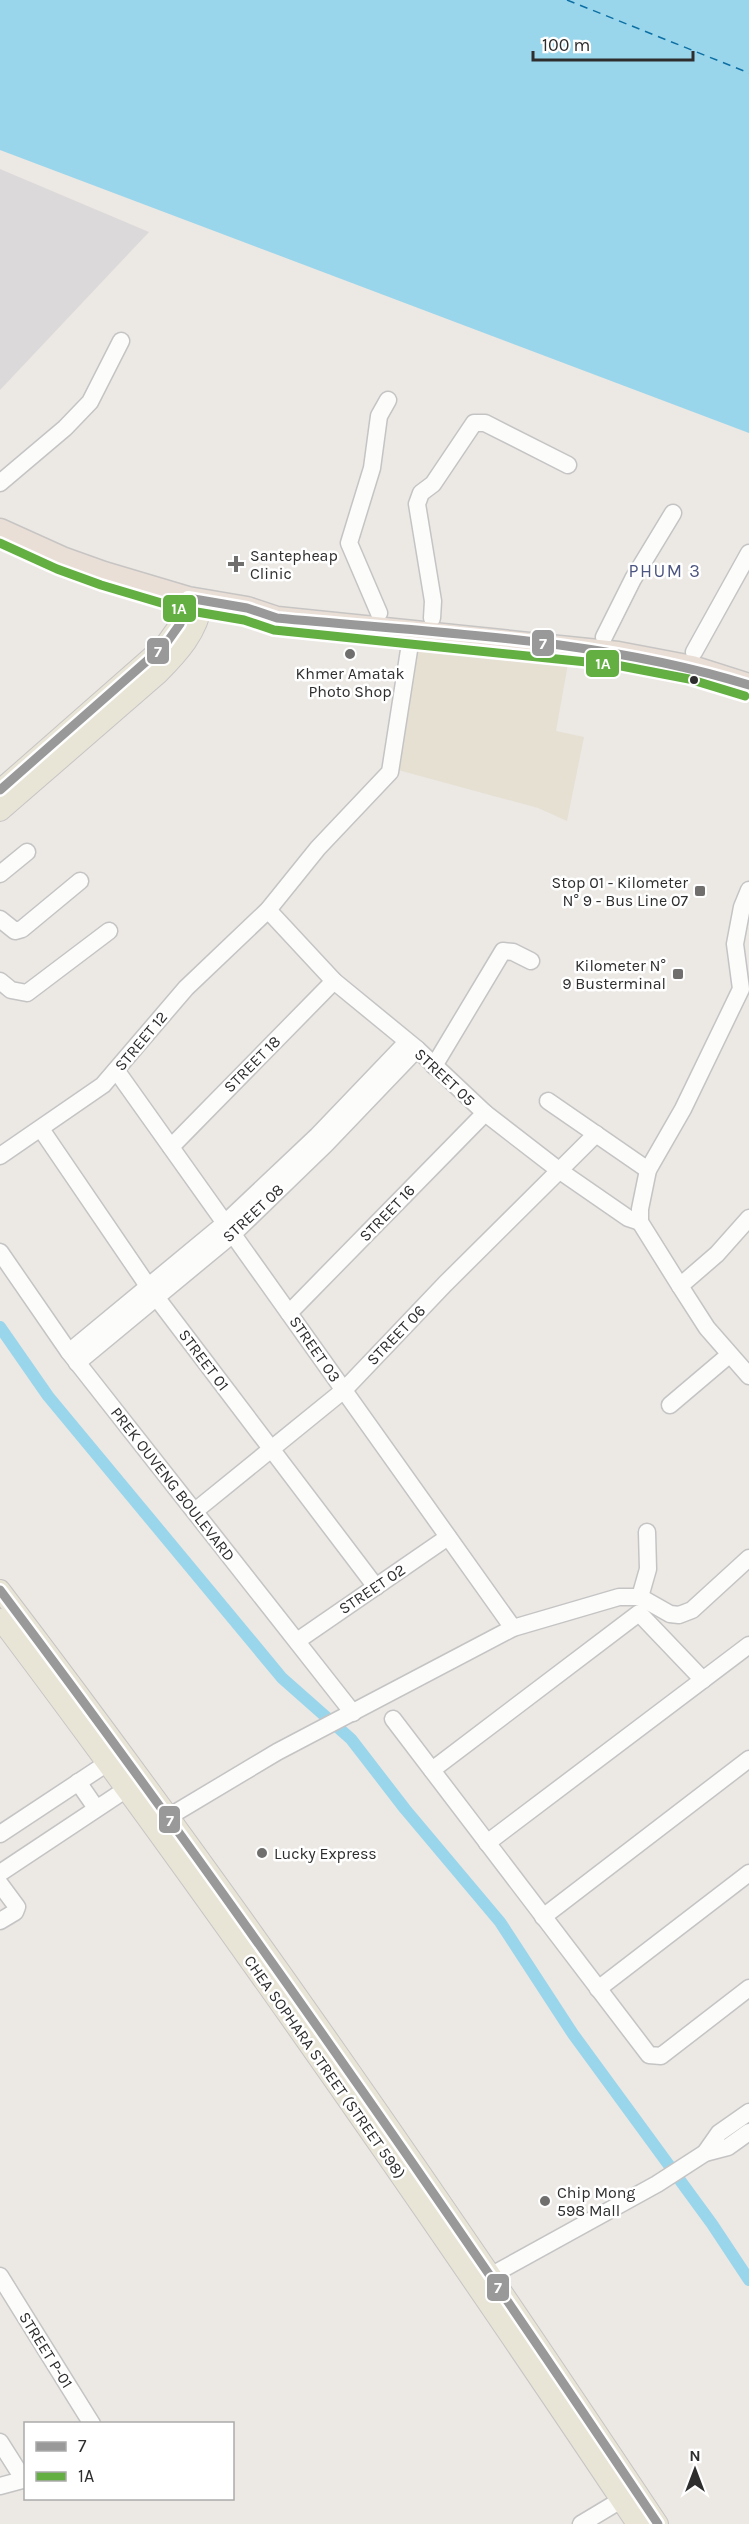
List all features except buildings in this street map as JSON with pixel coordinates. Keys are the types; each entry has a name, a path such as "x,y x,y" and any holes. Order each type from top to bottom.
{"highway":[{"path":"0,530 93,569 196,600 247,608 277,618 694,652 749,668"},
{"path":"247,608 278,603 604,637 749,685"}],"main road":[{"path":"0,790 178,654 195,628 196,600"},
{"path":"0,811 107,708"},
{"name":"CHEA SOPHARA STREET (STREET 598)","path":"0,1590 116,1758 274,1978 482,2280 658,2524"},
{"name":"CHEA SOPHARA STREET (STREET 598)","path":"0,1619 116,1758"},
{"name":"CHEA SOPHARA STREET (STREET 598)","path":"482,2280 637,2524"}],"street":[{"path":"0,483 65,428 90,402 122,341"},
{"path":"379,613 349,543 372,468 380,416 388,400"},
{"path":"432,618 433,601 417,504 421,493 433,484 474,423 484,423 568,465"},
{"path":"604,637 628,588 673,513"},
{"path":"694,652 749,553"},
{"name":"STREET 12","path":"0,1156 103,1085 186,988 268,910 318,849 390,772 412,630"},
{"path":"0,874 27,852"},
{"path":"0,919 15,931 22,929 80,880"},
{"path":"749,892 742,907 735,944 741,989 683,1109 648,1170 640,1209 640,1222 707,1328 749,1376"},
{"name":"STREET 05","path":"268,910 333,981 412,1046 485,1113 560,1172 628,1218 640,1222"},
{"path":"0,981 11,990 27,993 109,931"},
{"path":"434,1066 504,951 513,952 531,962"},
{"name":"STREET 18","path":"171,1147 333,981"},
{"path":"73,1358 229,1228 321,1140 412,1046"},
{"name":"STREET 03","path":"116,1070 513,1628"},
{"path":"548,1101 648,1170"},
{"name":"STREET 16","path":"289,1313 485,1113"},
{"name":"STREET 01","path":"41,1129 152,1292 376,1587"},
{"name":"STREET 06","path":"195,1511 344,1390 445,1284 596,1134"},
{"path":"680,1286 717,1254 749,1218"},
{"name":"PREK OUVENG BOULEVARD","path":"0,1252 73,1358 297,1641 349,1715"},
{"path":"670,1405 729,1355"},
{"path":"640,1597 648,1569 647,1532"},
{"name":"STREET 02","path":"297,1641 448,1537"},
{"path":"161,1820 276,1752 513,1628 620,1597 640,1597 670,1614 679,1615 692,1610 749,1558"},
{"path":"432,1770 639,1613 703,1680"},
{"path":"487,1843 703,1680 746,1655"},
{"path":"393,1719 649,2055 661,2056 749,1988"},
{"path":"0,1834 116,1758"},
{"path":"543,1917 749,1760"},
{"path":"78,1782 96,1808"},
{"path":"0,1874 134,1783"},
{"path":"598,1989 749,1873"},
{"path":"0,1884 16,1907 15,1912 0,1921"},
{"path":"705,2153 719,2133 749,2112"},
{"path":"482,2280 657,2184 705,2153 728,2147 749,2132"},
{"name":"STREET P-01","path":"0,2276 91,2422"},
{"path":"0,2442 24,2478"},
{"path":"0,2486 24,2479"},
{"path":"581,2524 621,2500"}],"shaded area":[{"path":"0,169 149,232 0,390"},
{"path":"419,645 569,658 556,731 584,737 567,821 538,808 398,770"}],"water":[{"path":"0,0 749,0 749,433 0,150"}],"waterway":[{"path":"0,1327 48,1396 282,1678 351,1739 405,1809 500,1922 573,2034 712,2224 749,2280"}],"ferry route":[{"path":"567,0 749,73"}],"transit line":[{"name":"1A","path":"0,543 57,569 101,585 185,610 244,620 274,630 616,665 689,679 745,696"},
{"name":"7","path":"0,790 165,645 180,624 188,598 247,608 277,618 455,633 575,647 692,669 749,685"},
{"name":"7","path":"0,1590 170,1820 335,2052 498,2287 658,2524"}],"place":[{"name":"Santepheap Clinic","path":"236,564"},
{"name":"Khmer Amatak Photo Shop","path":"350,654"},
{"name":"Stop 01 - Kilometer N° 9 - Bus Line 07","path":"700,891"},
{"name":"Kilometer N° 9 Busterminal","path":"678,974"},
{"name":"Lucky Express","path":"262,1853"},
{"name":"Chip Mong 598 Mall","path":"545,2201"}],"district":[{"name":"PHUM 3","path":"665,571"}]}
